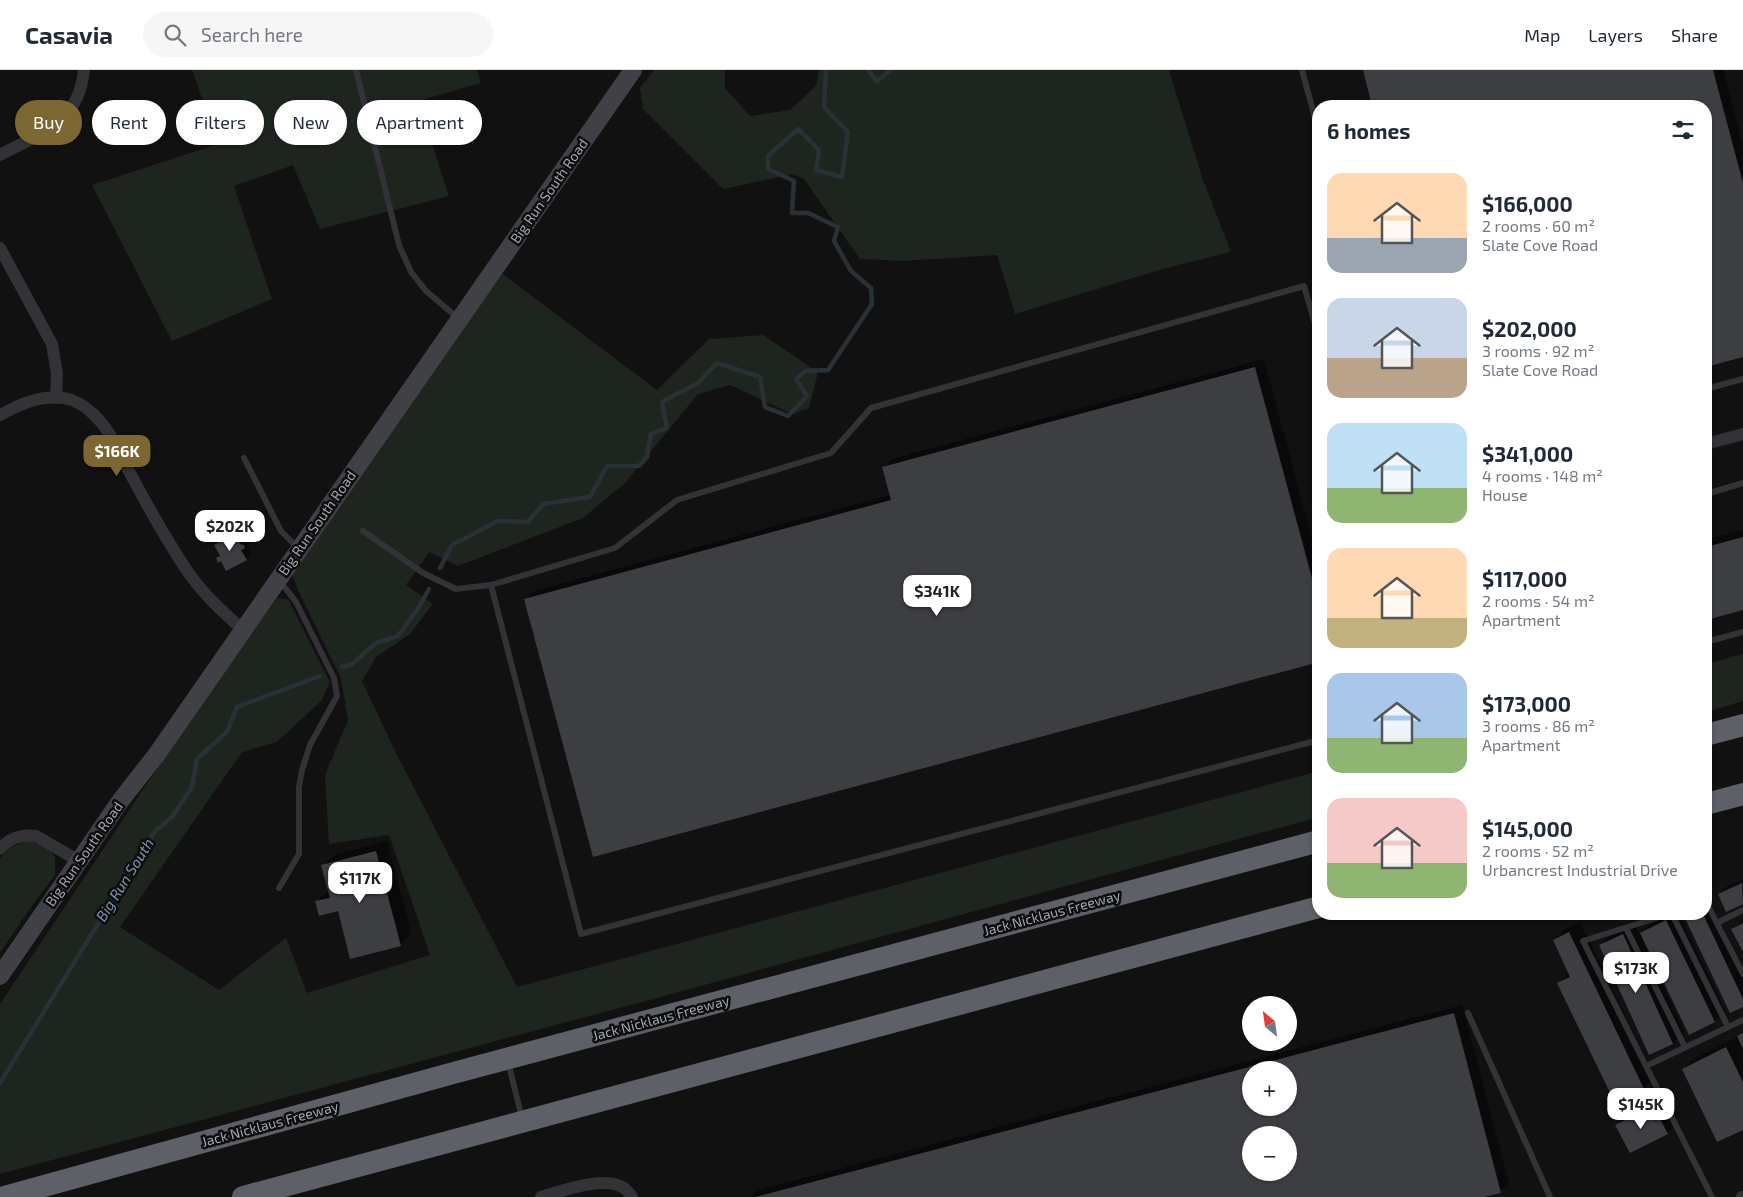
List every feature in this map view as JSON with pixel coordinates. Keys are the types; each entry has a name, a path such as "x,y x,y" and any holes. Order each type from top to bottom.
{"highway":[{"path":"1712,733 1743,725"},
{"path":"1712,802 1743,794"},
{"name":"Jack Nicklaus Freeway","path":"4,1197 507,1059 1312,843"},
{"path":"243,1197 1312,909"}],"street":[{"name":"Big Run South Road","path":"0,976 121,800 157,754 460,320 632,70"},
{"path":"0,155 63,120 72,109 80,94 84,76"},
{"path":"0,248 52,344 57,374 56,398"},
{"path":"0,415 32,400 56,398 72,400 86,408 99,419 188,572 203,592 243,630"},
{"path":"1712,442 1743,434"},
{"path":"0,848 14,838 29,835 36,836 79,861"},
{"path":"541,1197 584,1186 609,1183 624,1188 632,1197"}],"lane":[{"path":"356,70 399,245 411,272 426,292 460,320"},
{"path":"1302,70 1312,107"},
{"path":"363,531 423,573 456,589 491,585 615,548 677,500 831,453 871,408 1304,286 1312,314"},
{"path":"1712,387 1743,379"},
{"path":"244,458 281,531 299,549"},
{"path":"1712,492 1743,483"},
{"path":"278,579 296,602 334,678 337,696 310,745 302,770 299,854 279,888"},
{"path":"491,585 581,934 1312,742"},
{"path":"1712,640 1743,632"},
{"path":"1717,923 1743,910"},
{"path":"1712,913 1743,974"},
{"path":"1651,920 1583,941 1712,1197"},
{"path":"1673,920 1728,1027"},
{"path":"1626,928 1685,1047"},
{"path":"1468,1013 1550,1197"},
{"path":"1646,1066 1743,1020"},
{"path":"507,1059 523,1122"}],"shaded area":[{"path":"192,70 477,70 481,83 422,100 357,100 357,145 432,145 449,196 320,229 293,165 234,186 272,299 172,341 92,185 215,145 264,145 264,100 203,100"},
{"path":"654,70 725,70 725,88 750,116 790,110 816,86 819,70 1169,70 1202,177 1231,252 1159,270 1015,314 997,255 903,261 860,259 804,179 793,174 723,189 643,109 640,88"},
{"path":"500,272 657,390 709,339 763,335 818,372 809,408 792,414 730,385 698,394 625,483 583,518 458,566 429,552 406,585 433,604 410,634 376,657 362,681 396,753 517,987 1312,773 1312,819 668,995 0,1174 0,1004 194,713 277,598 288,599 330,682 322,700 277,742 242,752 120,927 219,990 286,938 307,993 430,955 389,835 329,844 325,775 348,720 341,679 297,588 291,571"},
{"path":"1743,654 1743,701 1712,710 1712,662"},
{"path":"31,841 50,850 55,858 55,875 0,953 0,859 14,846"}],"building":[{"path":"1363,70 1713,70 1743,183 1743,357 1712,365 1712,100 1370,100"},
{"path":"1255,367 1312,578 1312,664 593,857 524,599 891,500 882,467"},
{"path":"235,533 241,545 243,544 245,548 241,550 247,560 226,571 221,561 218,563 216,558 220,556 214,545"},
{"path":"1743,537 1743,610 1712,618 1712,545"},
{"path":"376,851 401,946 350,959 338,911 319,916 315,901 330,898 321,865"},
{"path":"1742,883 1743,904 1726,912 1718,894"},
{"path":"1666,920 1715,1022 1689,1035 1640,933"},
{"path":"1686,920 1706,920 1743,999 1743,1007 1730,1013"},
{"path":"1743,923 1743,952 1731,929"},
{"path":"1569,932 1644,1089 1615,1103 1557,983 1570,977 1553,940"},
{"path":"1623,934 1673,1044 1649,1055 1599,945"},
{"path":"1454,1013 1501,1193 1484,1197 755,1197 1242,1069 1242,1116 1297,1116 1297,1061 1272,1061"},
{"path":"1743,1033 1743,1049 1737,1036"},
{"path":"1726,1047 1743,1082 1743,1130 1717,1142 1682,1069"},
{"path":"1648,1108 1655,1121 1660,1119 1668,1134 1630,1153 1615,1125"}],"waterway":[{"name":"Big Run South","path":"440,568 452,545 498,521 528,522 543,504 590,497 607,466 639,466 647,457 651,434 667,428 662,402 698,383 717,363 760,377 765,407 788,416 807,396 796,379 805,371 828,370 872,304 871,288 851,271 834,241 838,227 808,213 792,213 794,181 768,169 768,156 798,129 819,150 816,170 842,177 848,132 824,107 826,70"},
{"name":"Big Run South","path":"868,70 877,81 891,70"},
{"name":"Big Run South","path":"342,667 352,664 376,643 398,636 419,607 429,589"},
{"name":"Big Run South","path":"0,1083 155,831 172,817 192,787 197,759 227,732 237,707 320,676"}]}
